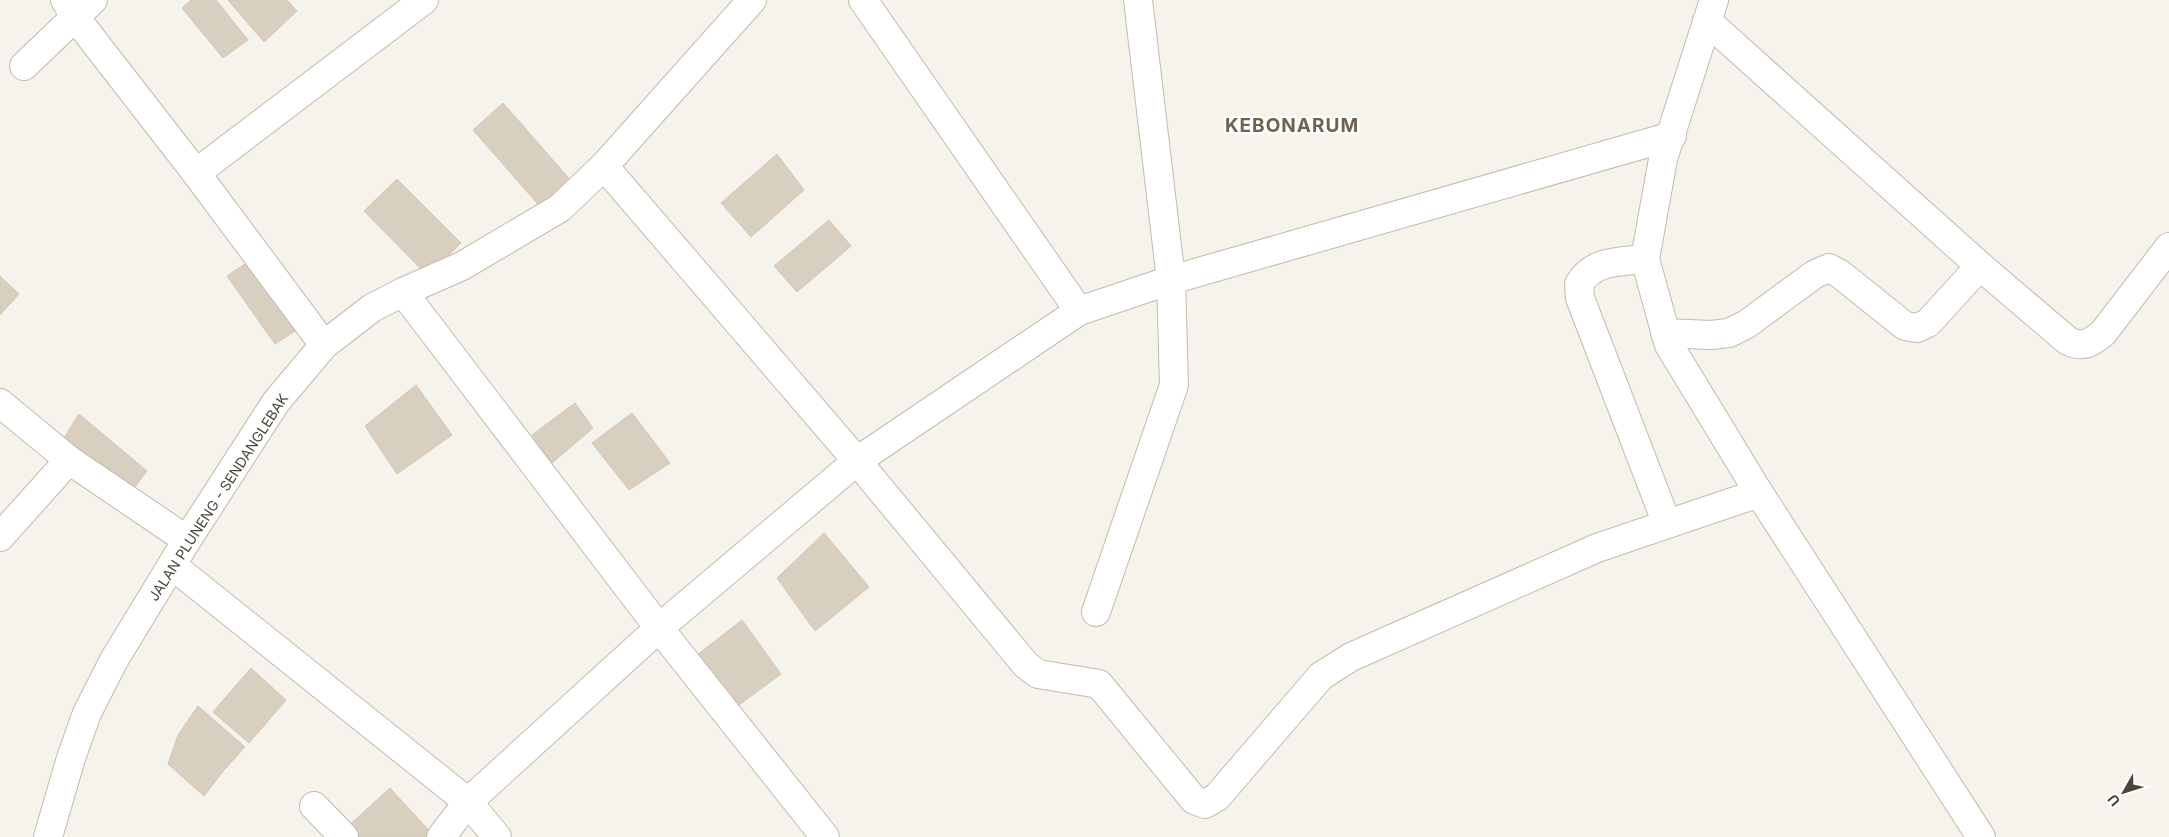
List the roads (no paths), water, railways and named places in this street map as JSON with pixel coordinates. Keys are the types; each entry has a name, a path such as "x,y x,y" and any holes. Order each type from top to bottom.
{"street":[{"path":"196,173 424,0"},
{"name":"JALAN PLUNENG - SENDANGLEBAK","path":"48,837 71,758 87,713 114,660 187,540 276,402 324,346 372,308 462,266 560,208 604,166 752,0"},
{"path":"863,0 1079,311"},
{"path":"1096,612 1174,385 1171,280 1138,0"},
{"path":"24,66 78,6 196,173 324,346"},
{"path":"1981,837 1759,493 1669,345 1665,333 1645,259 1663,160 1711,10 1980,266 2068,341 2083,346 2092,342 2103,332 2169,247"},
{"path":"441,837 468,802 658,628 857,461 1079,311 1171,280 1672,136"},
{"path":"604,166 857,461 1026,664 1038,674 1098,684 1194,800 1205,804 1217,797 1321,676 1351,657 1597,548 1759,493"},
{"path":"1645,259 1596,266 1589,270 1579,284 1580,298 1667,524"},
{"path":"1665,333 1711,335 1729,333 1747,324 1815,274 1829,268 1840,274 1906,326 1917,328 1928,323 1980,266"},
{"path":"403,292 658,628 825,837"},
{"path":"0,403 69,460 187,540"},
{"path":"0,537 69,460"},
{"path":"172,566 468,802 496,837"},
{"path":"314,806 344,837"}],"district":[{"name":"KEBONARUM","path":"1292,125"}]}
